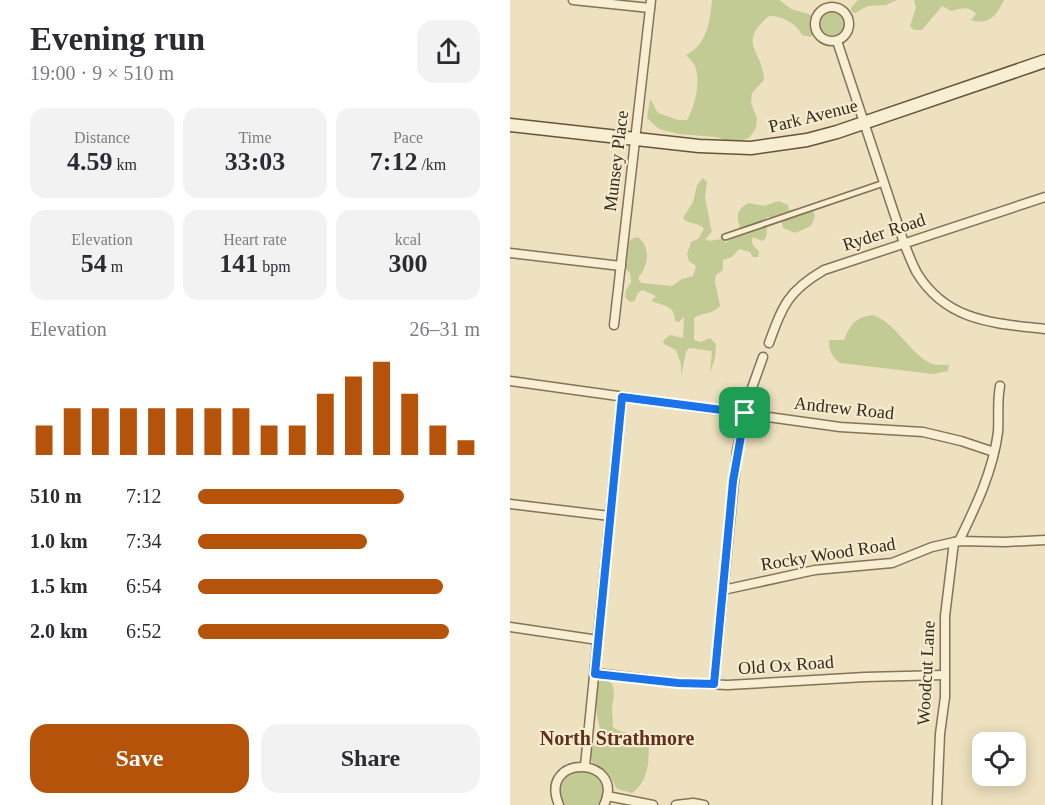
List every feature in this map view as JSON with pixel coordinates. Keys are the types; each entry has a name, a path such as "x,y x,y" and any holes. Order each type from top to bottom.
{"street":[{"path":"573,0 651,4"},
{"name":"Munsey Place","path":"614,326 651,4"},
{"path":"826,8 842,10 849,19 846,35 837,41 825,40 817,32 815,26 817,15 826,8"},
{"path":"837,41 904,243 923,282 952,309 967,316 989,322 1045,329"},
{"name":"Park Avenue","path":"510,125 699,146 751,147 807,140 864,123 1045,61"},
{"name":"Ryder Road","path":"769,343 786,302 801,285 831,267 1045,197"},
{"path":"510,253 621,266"},
{"path":"714,684 733,481 745,413 763,357"},
{"name":"Andrew Road","path":"510,381 840,427 923,432 962,441 994,452"},
{"name":"Woodcut Lane","path":"937,805 940,734 945,697 945,616 956,541 981,497 994,452 998,430 1000,386"},
{"path":"585,766 622,397"},
{"path":"510,504 610,516"},
{"name":"Rocky Wood Road","path":"723,590 815,570 892,563 932,547 956,541 1045,540"},
{"path":"510,627 598,640"},
{"name":"Old Ox Road","path":"595,674 678,683 747,685 865,677 944,675"},
{"path":"559,805 556,790 562,774 569,769 585,766 593,769 605,780 607,796 604,805"},
{"path":"607,796 652,805"},
{"path":"676,805 693,803 704,805"}],"lane":[{"path":"725,237 884,183"}],"green space":[{"path":"712,0 779,0 791,9 812,17 813,34 811,37 802,35 788,21 774,16 769,16 754,34 754,47 763,70 764,80 752,93 751,103 757,118 756,128 749,138 739,141 730,142 716,137 678,134 659,129 647,118 650,99 658,113 678,120 687,120 695,101 697,72 686,55 693,51 703,39"},
{"path":"858,0 897,0 886,5 868,6 855,13 852,12 851,8"},
{"path":"914,0 1004,0 992,18 983,21 971,20 976,14 971,10 952,11 942,6 922,30 914,30 910,26 916,8"},
{"path":"832,7 844,12 849,24 844,36 832,41 820,36 815,24 820,12"},
{"path":"703,178 707,182 705,197 712,231 706,239 708,241 721,239 726,243 740,226 738,216 740,210 749,203 764,206 779,201 788,205 789,210 807,207 813,211 815,216 811,226 795,233 783,228 782,223 776,217 767,217 765,221 766,238 762,241 753,237 752,239 753,245 759,251 758,257 753,257 750,252 739,249 732,257 723,260 723,270 716,275 715,282 720,306 714,311 694,318 694,340 701,342 710,338 716,344 715,358 710,373 712,351 689,348 681,376 681,364 676,350 664,344 663,341 670,335 683,338 684,317 679,322 675,321 671,309 651,301 656,296 642,290 637,294 635,301 630,302 625,297 631,282 630,273 620,264 627,244 633,238 638,237 647,251 644,268 638,278 641,283 672,286 682,279 693,276 696,266 689,261 687,254 691,242 698,239 704,229 683,218 693,202 697,185"},
{"path":"872,315 888,324 914,351 930,363 949,365 948,371 933,374 840,363 831,353 829,340 844,340 854,323"},
{"path":"601,679 609,680 613,686 613,727 621,732 648,738 649,753 645,776 632,793 617,789 610,776 592,762 590,755 601,732 596,690"},
{"path":"585,766 605,780 604,805 559,805 560,778 568,772"}],"district":[{"name":"North Strathmore","path":"617,738"}],"route":[{"path":"622,397 745,413 733,481 714,684 678,683 595,674 622,397"}]}
